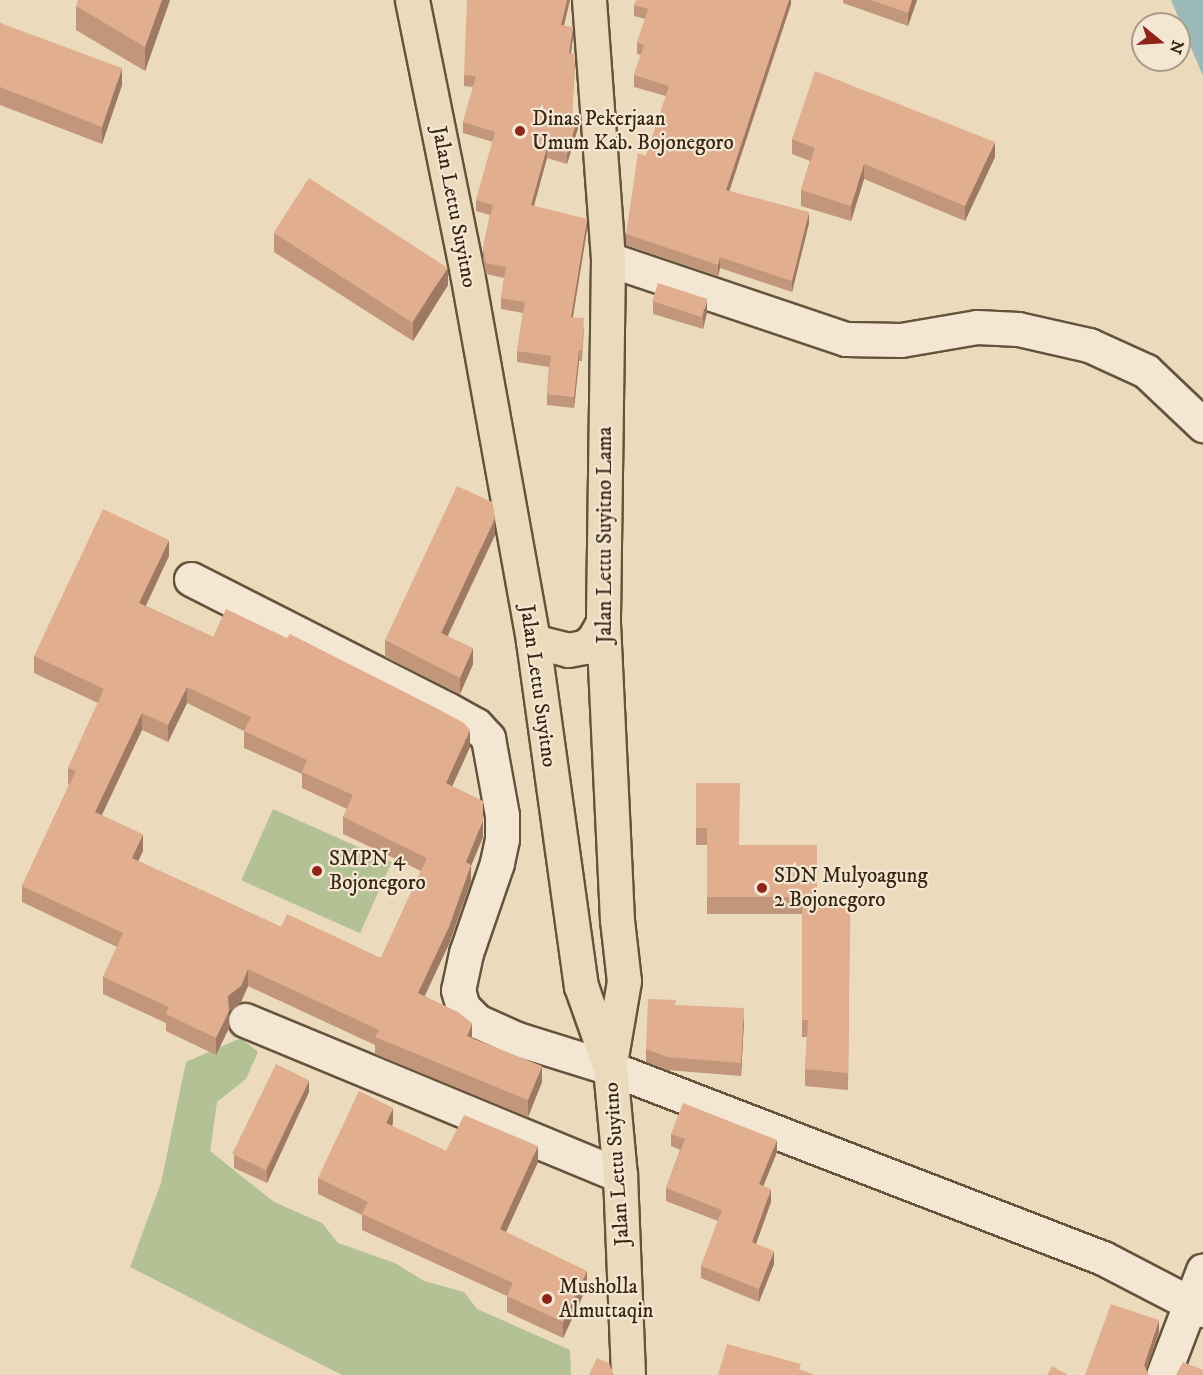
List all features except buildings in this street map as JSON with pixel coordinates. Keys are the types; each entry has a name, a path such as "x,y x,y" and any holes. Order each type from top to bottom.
{"main road":[{"name":"Jalan Lettu Suyitno","path":"412,0 467,273 533,641 581,986 609,1068 620,1175 628,1375"},
{"name":"Jalan Lettu Suyitno Lama","path":"589,0 608,259 603,622 617,920 624,981 609,1068"},
{"path":"533,641 568,650 584,646 593,640 603,622"}],"street":[{"path":"608,259 846,339 901,340 978,327 1018,329 1089,345 1146,371 1203,425"},
{"path":"191,579 447,709 476,725 488,738 502,815 502,839 497,863 461,974 458,990 460,1002 472,1017 496,1031 609,1068 1103,1258 1196,1306"},
{"path":"245,1020 620,1175"},
{"path":"1163,1375 1196,1306 1203,1270"}],"green space":[{"name":"SMPN 4 Bojonegoro","path":"273,809 392,862 360,933 241,880"},
{"path":"241,1038 258,1052 246,1079 217,1102 210,1151 274,1202 322,1223 338,1243 395,1263 424,1281 464,1292 477,1309 570,1350 571,1375 342,1375 130,1267 161,1183 186,1062"}],"water":[{"path":"1171,0 1203,0 1203,76 1191,48 1191,12 1176,12"}],"place":[{"name":"Dinas Pekerjaan Umum Kab. Bojonegoro","path":"520,131"},
{"name":"SMPN 4 Bojonegoro","path":"317,871"},
{"name":"SDN Mulyoagung 2 Bojonegoro","path":"762,888"},
{"name":"Musholla Almuttaqin","path":"547,1299"}]}
